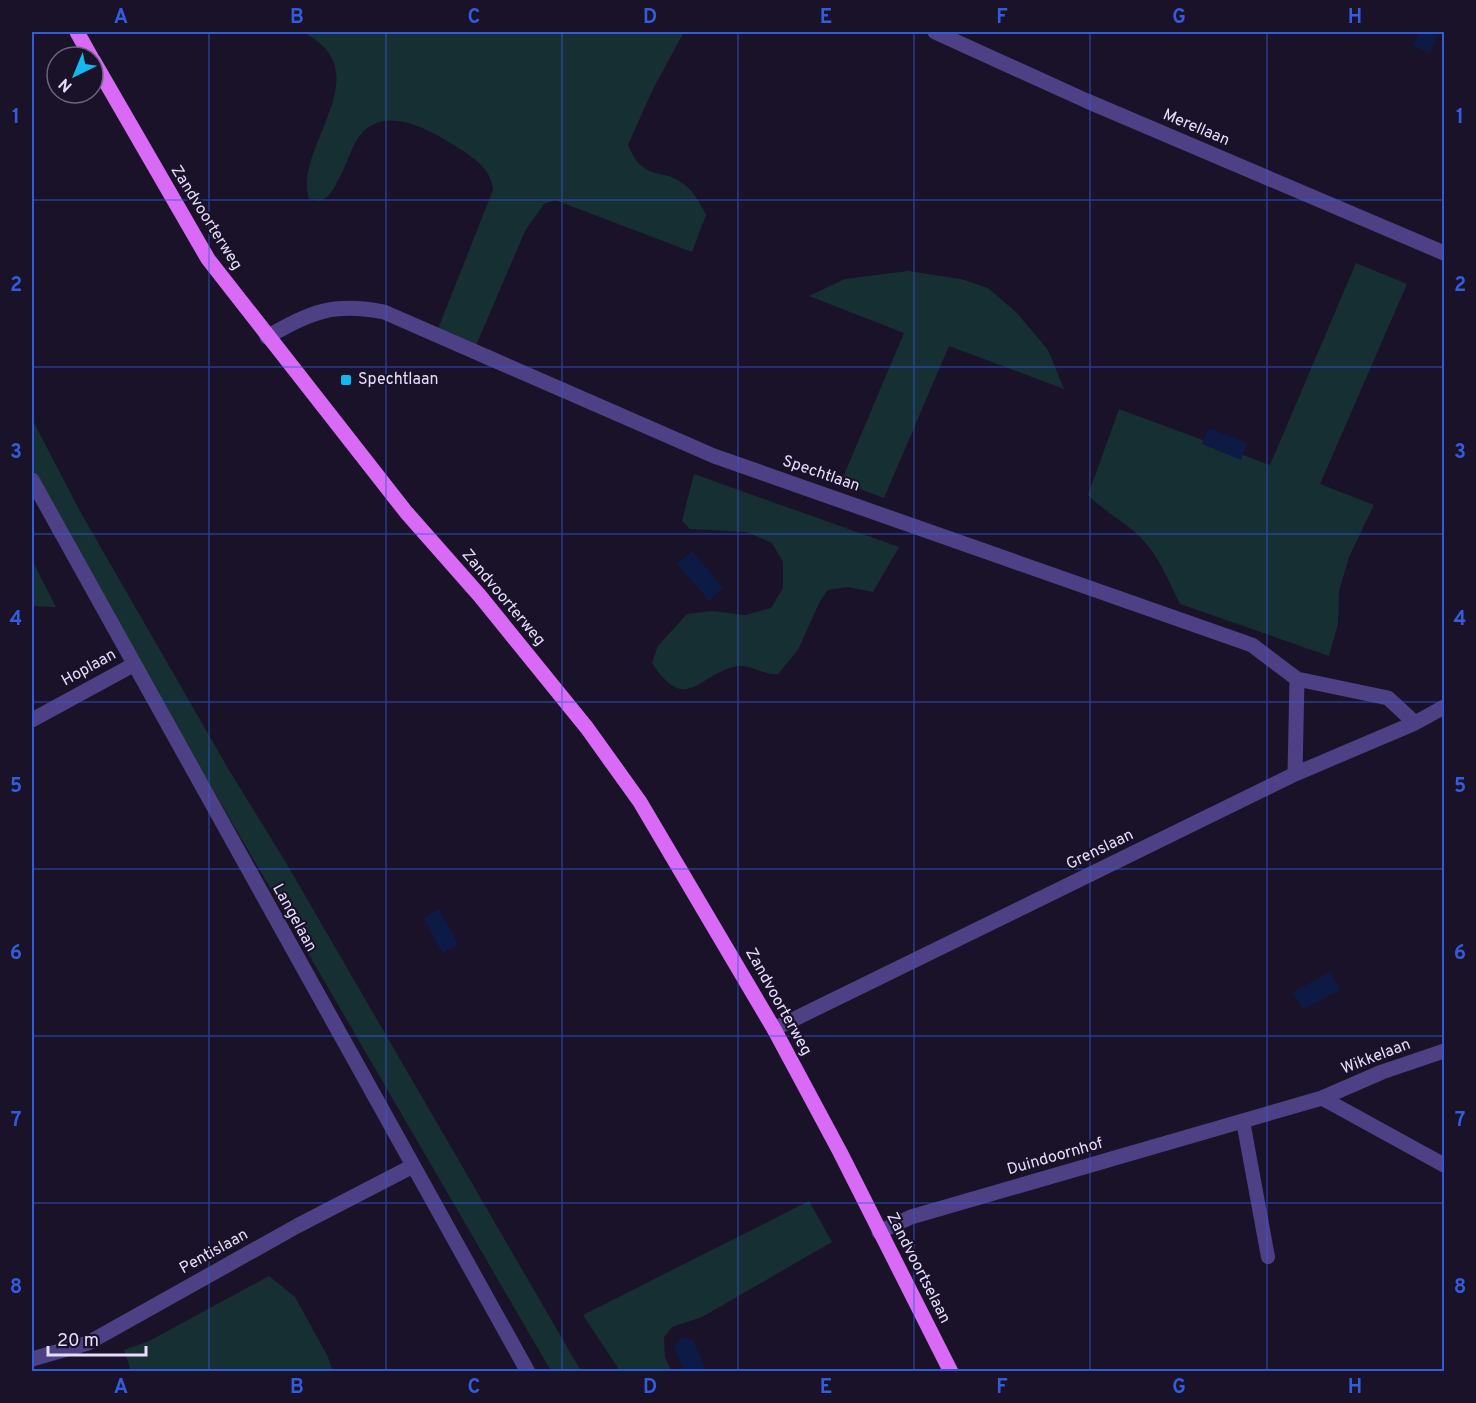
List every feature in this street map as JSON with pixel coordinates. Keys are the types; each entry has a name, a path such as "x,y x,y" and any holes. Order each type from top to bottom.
{"main road":[{"name":"Zandvoorterweg","path":"77,32 84,45"},
{"name":"Zandvoorterweg","path":"105,81 208,259 406,512 480,596 587,728 640,802 774,1029 854,1181"},
{"name":"Zandvoortselaan","path":"854,1181 951,1371"}],"street":[{"name":"Merellaan","path":"935,32 1087,101 1444,253"},
{"name":"Spechtlaan","path":"267,337 304,315 342,307 384,312 714,456 1252,645 1297,679 1388,698 1415,723"},
{"name":"Langelaan","path":"32,480 411,1167 528,1371"},
{"name":"Hoplaan","path":"32,720 133,665"},
{"path":"1295,774 1297,679"},
{"name":"Grenslaan","path":"774,1029 1295,774 1415,723 1444,707"},
{"name":"Wikkelaan","path":"1322,1098 1382,1072 1444,1051"},
{"path":"1322,1098 1444,1166"},
{"name":"Duindoornhof","path":"879,1232 911,1217 1322,1098"},
{"name":"Pentislaan","path":"32,1359 88,1343 297,1226 411,1167"}],"lane":[{"path":"1243,1121 1268,1257"}],"green space":[{"path":"302,32 684,32 653,89 628,145 640,165 684,184 699,202 706,215 692,252 555,200 544,204 525,231 475,348 436,334 493,190 492,183 486,171 477,162 448,141 420,127 405,122 391,121 377,123 365,130 355,143 330,194 320,201 309,199 307,178 312,156 330,111 336,88 335,67 325,48"},
{"path":"1356,263 1407,284 1320,484 1374,505 1349,557 1339,591 1338,624 1329,656 1180,604 1161,566 1143,540 1088,495 1119,409 1270,465"},
{"path":"908,271 961,279 988,288 1017,313 1048,350 1064,389 949,346 884,498 841,482 904,333 809,296 845,279"},
{"path":"32,419 81,513 229,770 285,861 581,1371 551,1371 155,690 32,467"},
{"path":"694,474 899,547 873,592 848,587 828,590 820,601 798,650 778,674 739,666 720,672 691,688 682,689 673,686 663,678 652,663 658,646 687,614 712,611 745,615 771,608 783,588 783,562 772,543 747,532 690,529 682,521"},
{"path":"32,560 34,564 56,607 32,606"},
{"path":"809,1201 832,1242 702,1317 672,1327 664,1337 665,1357 671,1371 620,1371 583,1315"},
{"path":"269,1276 295,1297 327,1355 333,1371 131,1371 124,1350 149,1341"}],"water":[{"path":"1419,32 1439,32 1430,53 1413,46"},
{"path":"1209,428 1247,443 1241,460 1202,444"},
{"path":"692,551 723,588 709,601 677,563"},
{"path":"439,909 458,944 442,953 424,918"},
{"path":"1330,972 1340,990 1303,1010 1293,992"},
{"path":"681,1338 693,1340 706,1371 684,1371 674,1348"}],"place":[{"name":"Spechtlaan","path":"346,380"}]}
